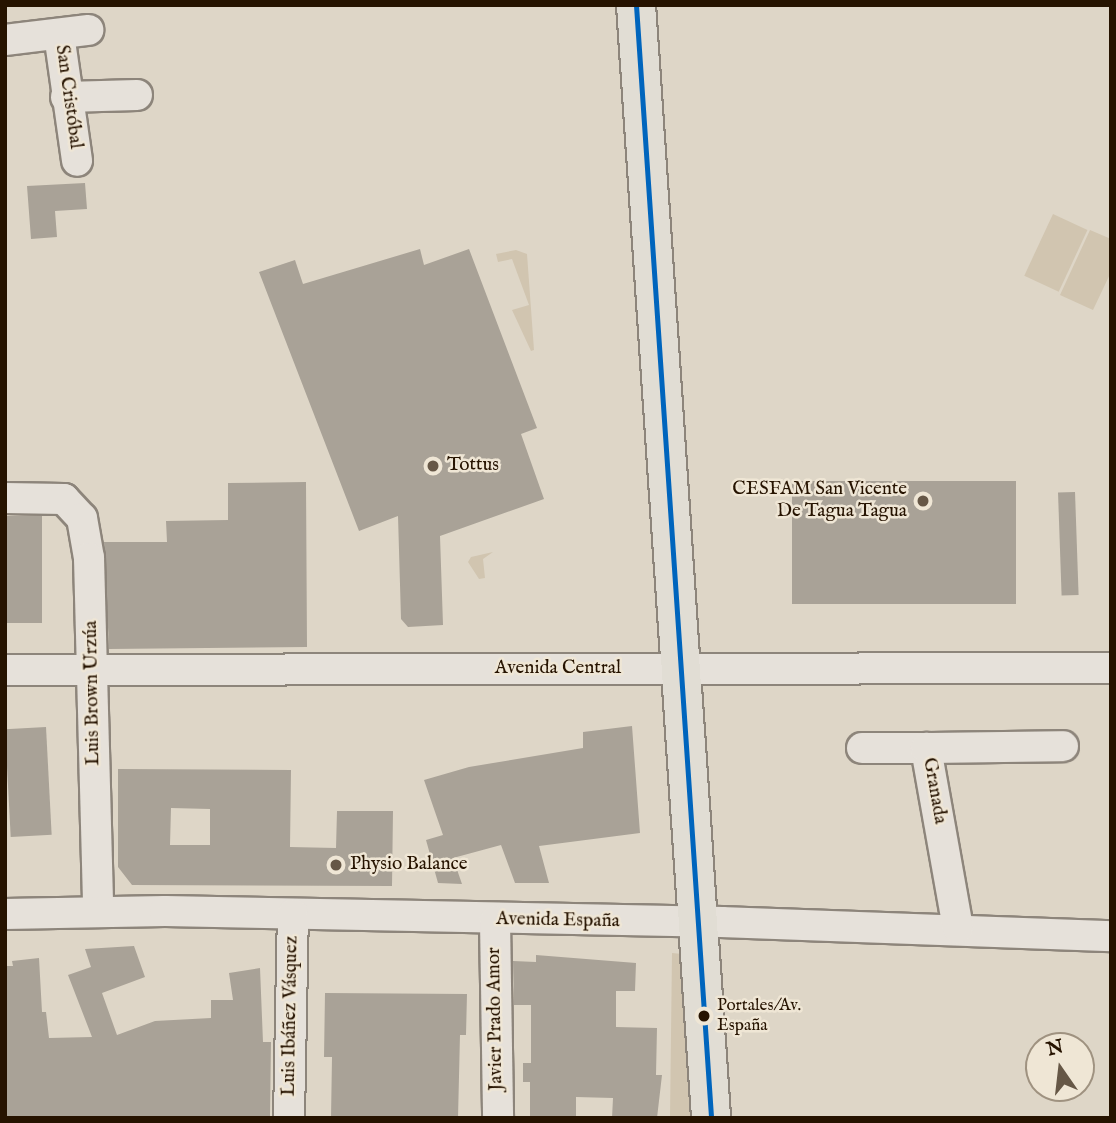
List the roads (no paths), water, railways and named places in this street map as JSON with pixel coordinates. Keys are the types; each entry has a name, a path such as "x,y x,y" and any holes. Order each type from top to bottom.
{"main road":[{"path":"636,5 711,1118"}],"street":[{"name":"San Cristóbal","path":"5,40 74,32 66,97 77,160"},
{"path":"66,97 137,95"},
{"name":"Luis Brown Urzúa","path":"5,498 64,499 82,518 89,558 98,910"},
{"name":"Avenida Central","path":"5,670 1111,668"},
{"name":"Granada","path":"958,928 926,748 1063,746"},
{"path":"862,748 926,748"},
{"name":"Avenida España","path":"5,914 98,910 958,928 1111,936"},
{"name":"Luis Ibáñez Vásquez","path":"289,1118 293,914"},
{"name":"Javier Prado Amor","path":"495,920 498,1118"}],"place":[{"name":"Tottus","path":"433,466"},
{"name":"CESFAM San Vicente De Tagua Tagua","path":"923,501"},
{"name":"Physio Balance","path":"336,865"},
{"name":"Portales/Av. España","path":"704,1016"}]}
